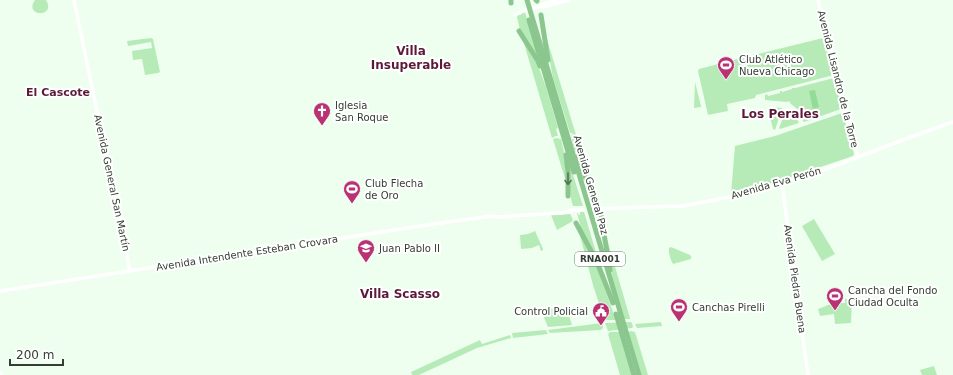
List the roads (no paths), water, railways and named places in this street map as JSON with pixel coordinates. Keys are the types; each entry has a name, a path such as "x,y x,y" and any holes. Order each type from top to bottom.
{"highway":[{"name":"Avenida General Paz","path":"523,0 565,134 613,303 620,318"},
{"name":"Avenida General Paz","path":"527,0 551,88"},
{"path":"541,15 551,88"},
{"path":"519,31 538,61 551,88"},
{"path":"565,134 568,196"},
{"path":"565,134 598,205"},
{"name":"Avenida General Paz","path":"587,210 614,292 634,375"},
{"path":"601,216 614,292"},
{"path":"576,223 597,262 613,303"},
{"name":"Avenida General Paz","path":"624,332 639,375"}],"main road":[{"name":"Avenida General San Martín","path":"74,0 130,271"},
{"path":"541,6 543,4 558,0"},
{"path":"515,15 532,8 543,7 569,0"},
{"name":"Avenida Lisandro de la Torre","path":"818,0 858,157"},
{"name":"Avenida Eva Perón","path":"573,210 683,206 740,195 782,184 953,122"},
{"name":"Avenida Piedra Buena","path":"782,184 808,375"},
{"name":"Avenida Intendente Esteban Crovara","path":"0,291 497,215 573,210"}],"place":[{"name":"Club Atlético Nueva Chicago","path":"726,80"},
{"name":"Iglesia San Roque","path":"322,126"},
{"name":"Club Flecha de Oro","path":"352,204"},
{"name":"Juan Pablo II","path":"366,263"},
{"name":"Cancha del Fondo Ciudad Oculta","path":"835,311"},
{"name":"Canchas Pirelli","path":"679,322"},
{"name":"Control Policial","path":"601,326"}],"district":[{"name":"Villa Insuperable","path":"411,58"},
{"name":"El Cascote","path":"58,92"},
{"name":"Los Perales","path":"780,114"},
{"name":"Villa Scasso","path":"400,294"}]}
